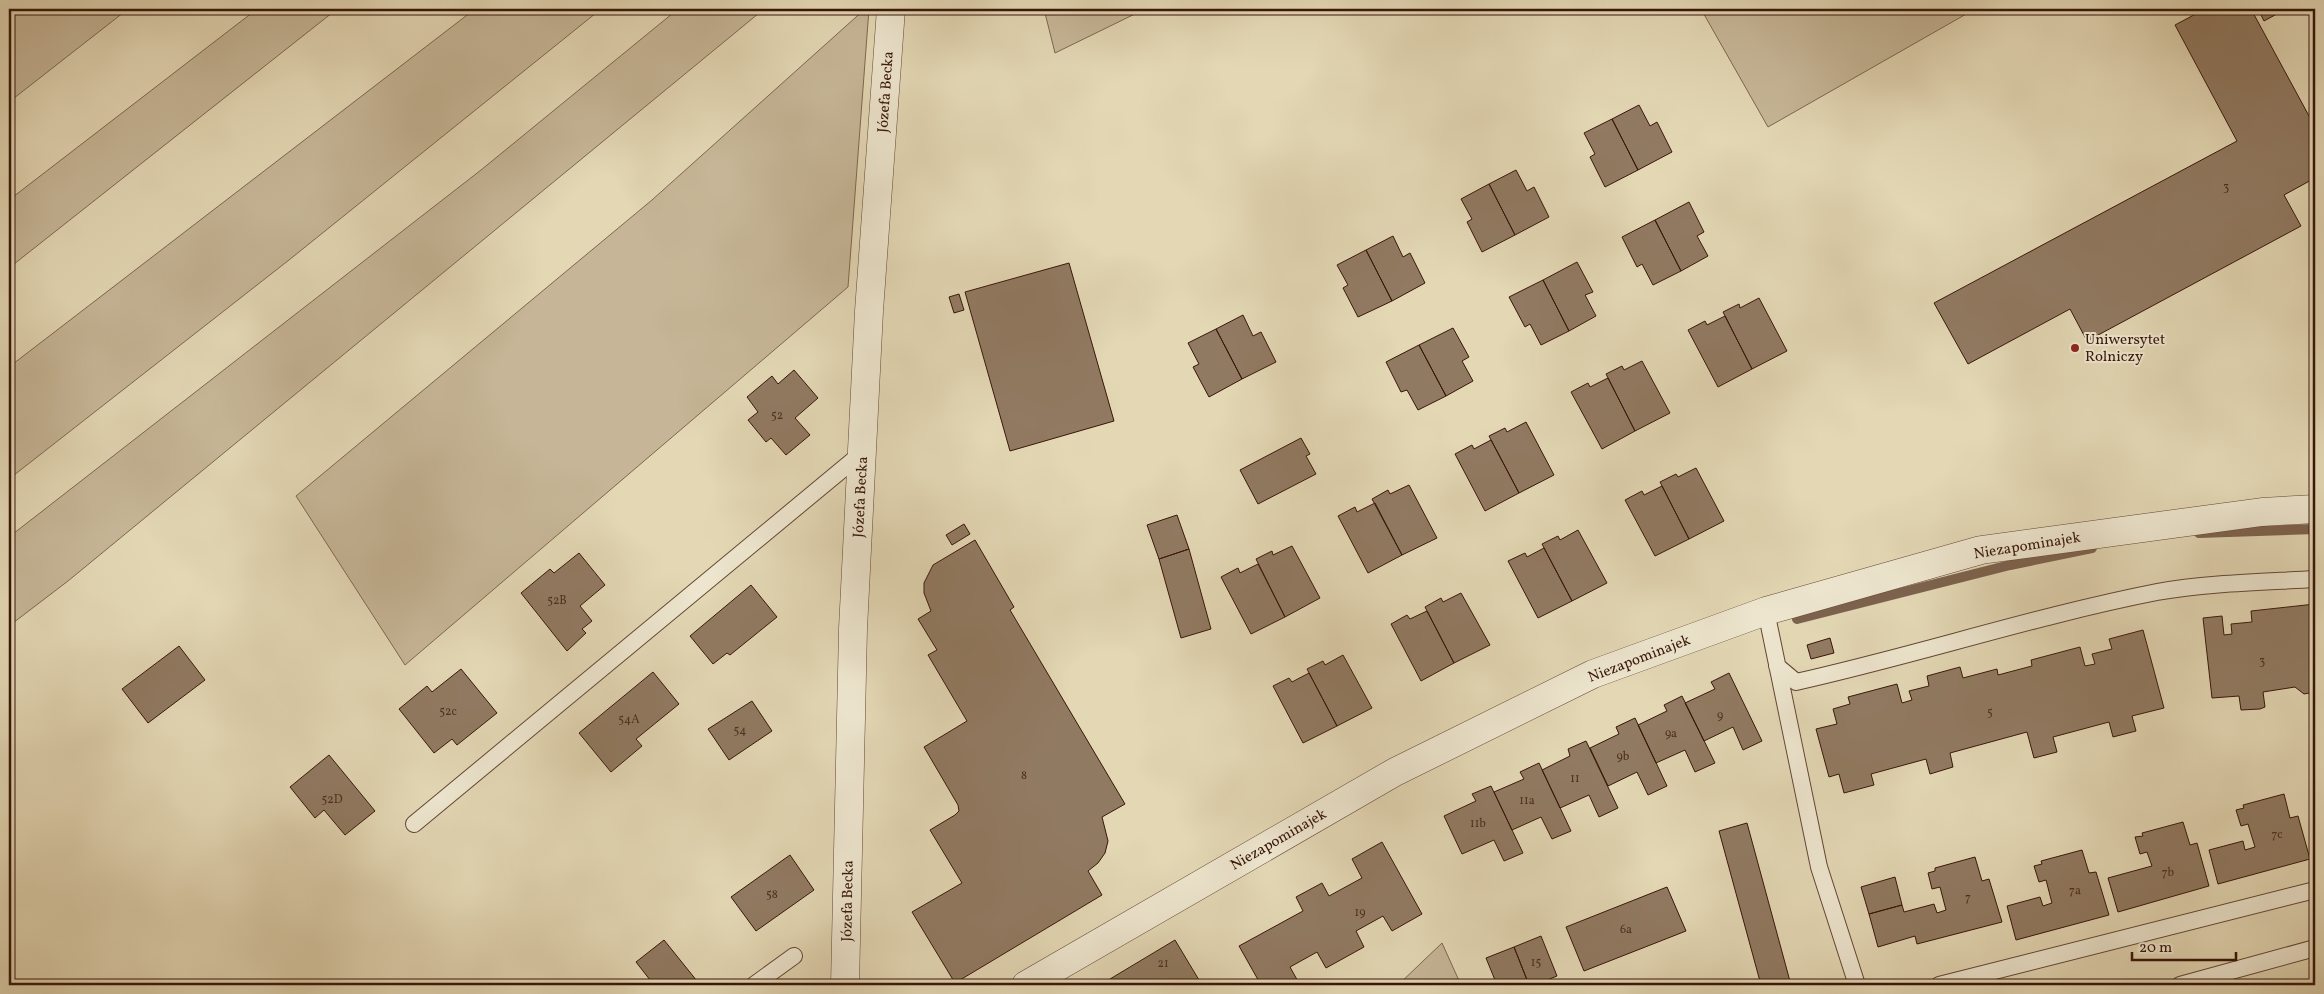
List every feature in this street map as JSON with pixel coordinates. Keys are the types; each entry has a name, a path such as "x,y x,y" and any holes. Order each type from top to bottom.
{"street":[{"name":"Józefa Becka","path":"845,985 853,629 870,302 891,9"},
{"name":"Niezapominajek","path":"1026,985 1395,772 1593,674 1766,611 1981,550 2262,512 2315,509"}],"lane":[{"path":"414,824 862,453"},
{"path":"1777,666 1796,682 1874,664 2058,613 2159,592 2315,579"},
{"path":"1766,611 1819,867 1857,985"},
{"path":"1939,985 2315,890"},
{"path":"2180,985 2315,948"},
{"path":"754,985 794,956"}],"shaded area":[{"path":"9,9 128,9 9,102"},
{"path":"257,9 337,9 9,268 9,200"},
{"path":"475,9 601,9 289,260 9,479 9,367"},
{"path":"678,9 764,9 68,581 9,626 9,537 481,170"},
{"path":"865,9 869,9 848,287 405,665 296,496 652,200"},
{"path":"1044,9 1145,9 1055,53"},
{"path":"1701,9 1975,9 1768,127"},
{"path":"1442,943 1461,985 1398,985"}],"building":[{"path":"2205,9 2251,9 2315,127 2315,178 2284,195 2301,226 2087,341 2070,309 1968,364 1934,303 2237,141 2175,25"},
{"path":"2258,9 2286,9 2264,21"},
{"path":"1639,105 1650,126 1657,122 1672,152 1638,170 1612,119"},
{"path":"1612,119 1638,170 1605,187 1590,157 1595,154 1584,133"},
{"path":"1516,170 1527,191 1534,187 1549,217 1515,235 1489,184"},
{"path":"1489,184 1515,235 1482,252 1467,222 1472,219 1461,199"},
{"path":"1689,202 1704,232 1697,236 1708,256 1681,271 1655,220"},
{"path":"1655,220 1681,271 1653,285 1642,264 1637,267 1622,237"},
{"path":"1393,236 1403,257 1410,253 1425,283 1392,301 1366,250"},
{"path":"1366,250 1392,301 1358,317 1343,288 1348,285 1337,265"},
{"path":"1577,262 1593,292 1585,295 1596,316 1569,331 1543,280"},
{"path":"1069,263 1114,421 1010,451 965,292"},
{"path":"1543,280 1569,331 1541,345 1530,324 1525,327 1509,297"},
{"path":"959,294 964,310 954,313 949,297"},
{"path":"1759,298 1787,351 1752,369 1723,312 1739,304 1740,308"},
{"path":"1243,315 1253,336 1261,332 1276,362 1242,379 1216,329"},
{"path":"1725,316 1752,369 1718,387 1688,330 1705,321 1707,325"},
{"path":"1453,328 1469,357 1462,361 1473,381 1446,396 1419,345"},
{"path":"1216,329 1242,379 1209,397 1193,367 1199,364 1188,343"},
{"path":"1419,345 1446,396 1418,410 1407,390 1401,392 1386,362"},
{"path":"1642,361 1670,413 1635,431 1606,374 1622,366 1624,370"},
{"path":"794,370 818,398 795,418 810,435 786,455 771,438 766,442 748,420 758,412 747,397 772,376 778,384"},
{"path":"1608,378 1635,431 1602,449 1571,392 1588,383 1590,387"},
{"path":"1526,422 1554,475 1519,493 1489,436 1505,428 1507,432"},
{"path":"1301,438 1310,454 1306,456 1316,474 1258,504 1240,470"},
{"path":"1491,440 1519,493 1485,511 1455,454 1472,445 1474,449"},
{"path":"1696,468 1724,521 1689,539 1660,482 1676,474 1678,477"},
{"path":"1409,485 1437,538 1402,555 1372,499 1388,490 1390,494"},
{"path":"1662,486 1689,539 1655,556 1625,500 1642,491 1644,495"},
{"path":"1375,503 1402,555 1368,573 1338,516 1355,507 1357,512"},
{"path":"1177,515 1189,549 1159,559 1147,525"},
{"path":"964,524 970,534 952,545 946,535"},
{"path":"1578,530 1607,583 1572,601 1542,544 1558,536 1560,540"},
{"path":"975,540 1014,607 1010,610 1125,804 1102,817 1108,841 1105,853 1098,863 1088,871 1102,895 955,983 912,912 962,883 930,830 955,815 959,811 958,805 924,747 967,721 928,655 937,650 918,619 931,611 924,593 924,583 933,565"},
{"path":"1292,546 1320,598 1285,617 1256,559 1272,551 1273,555"},
{"path":"1544,548 1572,601 1538,618 1508,561 1525,553 1527,557"},
{"path":"1189,549 1211,629 1181,638 1159,559"},
{"path":"579,553 605,585 580,606 592,621 582,629 586,633 567,651 521,593 550,569 554,573"},
{"path":"1258,564 1285,617 1251,634 1221,577 1238,568 1240,573"},
{"path":"751,585 777,617 730,655 727,653 713,664 690,636"},
{"path":"1461,593 1490,645 1454,663 1425,607 1441,598 1443,602"},
{"path":"2315,604 2315,692 2304,694 2295,687 2263,692 2265,707 2260,709 2241,710 2239,696 2212,698 2203,618 2222,616 2224,635 2232,634 2231,624 2252,622 2251,611"},
{"path":"1427,611 1454,663 1421,681 1391,624 1407,615 1410,619"},
{"path":"2143,630 2164,708 2132,716 2136,731 2113,737 2109,722 2053,737 2057,752 2034,758 2027,732 1950,753 1953,767 1930,774 1926,759 1871,774 1874,785 1844,793 1839,774 1829,777 1816,729 1837,724 1833,709 1850,704 1848,697 1897,684 1902,703 1912,700 1909,691 1929,686 1927,676 1960,667 1963,678 1997,669 1998,675 2032,666 2031,660 2080,647 2085,666 2095,664 2092,654 2112,649 2109,639"},
{"path":"1830,638 1834,653 1811,659 1807,645"},
{"path":"179,646 205,680 148,723 122,689"},
{"path":"1343,655 1372,708 1337,726 1307,669 1323,661 1325,665"},
{"path":"461,669 497,713 457,745 452,739 434,753 399,709 427,686 432,692"},
{"path":"653,672 679,704 636,739 642,746 611,772 579,733"},
{"path":"1309,673 1337,726 1303,743 1273,686 1289,678 1292,682"},
{"path":"1729,673 1762,741 1743,750 1733,727 1704,741 1685,703 1715,689 1711,682"},
{"path":"1682,696 1715,763 1695,772 1685,750 1656,763 1638,725 1667,711 1664,705"},
{"path":"752,701 772,731 729,760 708,729"},
{"path":"1635,718 1667,786 1648,795 1637,772 1608,786 1590,748 1619,734 1616,727"},
{"path":"1586,741 1618,808 1599,817 1589,795 1560,808 1542,770 1570,756 1568,749"},
{"path":"329,755 375,811 345,835 324,810 315,818 290,787"},
{"path":"1539,763 1571,831 1552,839 1541,817 1512,830 1494,792 1524,779 1520,772"},
{"path":"1491,786 1523,853 1504,861 1494,840 1462,854 1444,816 1476,801 1472,794"},
{"path":"2284,794 2290,818 2298,816 2310,859 2218,884 2209,850 2243,841 2245,850 2255,847 2248,824 2241,826 2236,810 2244,808 2243,805"},
{"path":"2315,821 2315,842 2310,823"},
{"path":"2183,822 2190,845 2197,843 2209,886 2118,912 2108,878 2152,866 2147,852 2140,854 2135,837 2143,836 2142,833"},
{"path":"1747,823 1791,985 1761,985 1719,831"},
{"path":"1382,842 1422,914 1392,931 1383,916 1356,931 1364,947 1326,968 1317,952 1290,967 1300,985 1261,985 1239,946 1303,911 1296,897 1322,883 1329,896 1362,878 1352,859"},
{"path":"2082,850 2089,873 2096,872 2109,915 2016,940 2007,906 2040,897 2043,906 2052,903 2046,880 2039,882 2034,866 2042,864 2041,861"},
{"path":"790,855 814,890 756,931 731,897"},
{"path":"1975,857 1982,881 1989,879 2002,922 1917,944 1915,936 1878,947 1869,914 1902,905 1904,912 1934,904 1937,913 1946,910 1940,887 1932,889 1928,873 1935,871 1935,868"},
{"path":"1895,877 1902,905 1869,914 1861,887"},
{"path":"1667,887 1686,931 1584,971 1566,927"},
{"path":"1541,936 1557,976 1535,985 1529,985 1514,947"},
{"path":"664,940 697,981 691,985 654,985 636,962"},
{"path":"1175,940 1202,985 1100,985"},
{"path":"1514,947 1529,985 1497,985 1486,958"}],"waterway":[{"path":"2199,533 2315,529"},
{"path":"1797,619 2010,565 2092,548"}],"place":[{"name":"Uniwersytet Rolniczy","path":"2075,348"}]}
